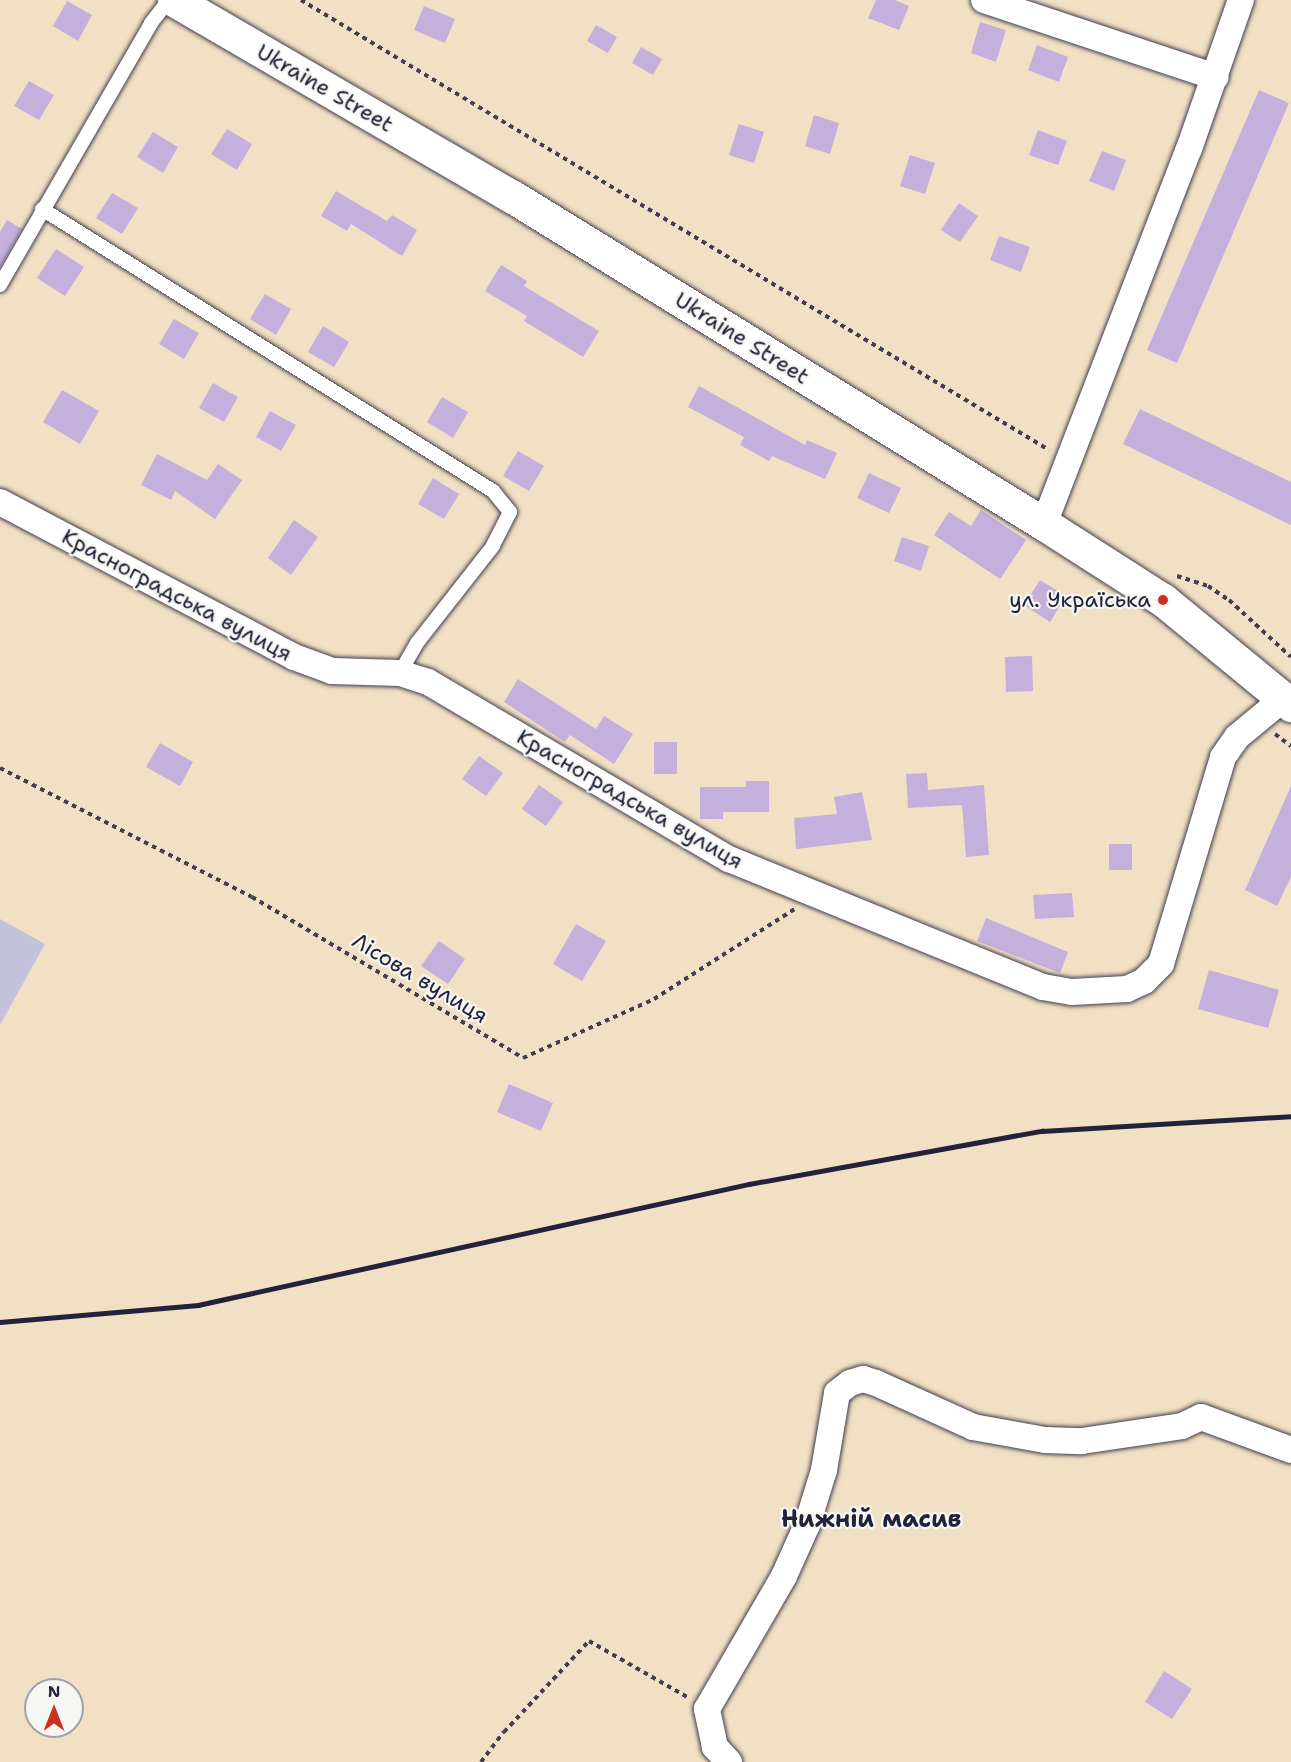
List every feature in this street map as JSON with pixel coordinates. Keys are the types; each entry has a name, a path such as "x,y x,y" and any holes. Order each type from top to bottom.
{"street":[{"name":"Ukraine Street","path":"174,0 513,197 1044,524 1163,600 1287,702"},
{"path":"984,0 1216,77"},
{"path":"1044,524 1216,77 1241,0"},
{"name":"Красноградська вулиця","path":"0,502 294,657 332,671 400,673 428,682 729,859 1043,987 1072,992 1127,989 1144,981 1161,964 1170,943 1223,757 1237,737 1287,702"},
{"path":"729,1762 715,1747 707,1709 784,1576 807,1525 824,1470 837,1392 850,1383 863,1379 876,1383 973,1427 1046,1440 1082,1441 1171,1428 1201,1417 1291,1450"}],"lane":[{"path":"0,285 42,209 168,0"},
{"path":"42,209 493,491 510,512 493,546 417,643 400,673"}],"path":[{"path":"301,0 1068,463"},
{"path":"1178,575 1208,586 1229,600 1291,657"},
{"name":"Лісова вулиця","path":"0,768 252,897 522,1058 654,999 818,895"},
{"path":"481,1762 504,1732 589,1641 707,1709"}],"shaded area":[{"path":"0,919 45,944 0,1025"}],"building":[{"path":"876,0 895,0 909,6 899,30 868,18"},
{"path":"67,1 92,15 78,41 53,26"},
{"path":"424,6 455,19 445,43 414,30"},
{"path":"980,22 1006,30 996,62 971,53"},
{"path":"596,25 617,37 608,53 587,41"},
{"path":"1037,45 1068,57 1059,82 1028,70"},
{"path":"641,47 662,59 653,75 632,63"},
{"path":"29,81 54,95 39,120 14,106"},
{"path":"1259,90 1289,103 1177,363 1147,350"},
{"path":"814,115 839,123 830,154 805,146"},
{"path":"739,124 764,132 754,163 729,155"},
{"path":"227,129 252,144 237,170 211,154"},
{"path":"1038,130 1067,141 1058,165 1029,155"},
{"path":"153,132 178,147 163,173 137,157"},
{"path":"1102,151 1126,160 1114,191 1089,181"},
{"path":"910,155 935,163 925,194 900,186"},
{"path":"336,191 387,221 392,215 417,230 402,256 351,224 347,231 321,216"},
{"path":"112,193 138,208 122,234 96,218"},
{"path":"959,203 978,216 960,242 941,230"},
{"path":"7,220 22,229 0,267 0,232"},
{"path":"999,236 1030,247 1021,272 990,260"},
{"path":"56,249 84,267 65,296 37,278"},
{"path":"501,265 527,281 524,286 599,331 583,357 524,321 527,316 485,291"},
{"path":"265,294 291,309 276,335 250,319"},
{"path":"174,319 199,333 184,359 159,344"},
{"path":"323,326 349,342 334,367 308,352"},
{"path":"213,383 238,397 224,422 199,408"},
{"path":"699,386 805,445 807,440 837,453 825,479 772,456 769,461 740,445 744,437 688,407"},
{"path":"62,390 99,411 80,444 43,422"},
{"path":"442,397 468,412 453,438 427,422"},
{"path":"1140,409 1291,482 1291,525 1123,444"},
{"path":"270,411 296,425 281,451 256,437"},
{"path":"518,451 544,466 529,491 503,476"},
{"path":"157,454 207,480 218,464 242,480 215,519 175,491 171,500 141,485"},
{"path":"869,473 901,488 889,513 857,498"},
{"path":"433,478 459,494 444,519 418,504"},
{"path":"981,510 1026,540 1000,579 934,535 949,512 971,526"},
{"path":"294,520 318,537 291,575 268,558"},
{"path":"902,537 929,546 921,571 894,561"},
{"path":"1040,580 1066,596 1050,622 1024,605"},
{"path":"1032,656 1033,691 1006,692 1005,657"},
{"path":"518,679 596,729 604,716 633,734 614,764 570,735 565,742 504,702"},
{"path":"654,742 677,742 677,774 654,774"},
{"path":"160,743 193,762 180,786 146,767"},
{"path":"479,756 503,773 486,796 462,779"},
{"path":"927,773 928,790 984,785 989,855 966,857 962,805 908,808 906,774"},
{"path":"746,781 769,781 769,812 723,812 723,819 700,819 700,787 746,787"},
{"path":"539,785 563,802 546,826 522,809"},
{"path":"1291,786 1291,877 1277,906 1245,890"},
{"path":"862,792 872,840 796,849 794,818 837,814 834,797"},
{"path":"1109,844 1132,844 1132,870 1109,870"},
{"path":"1072,893 1074,917 1035,919 1033,895"},
{"path":"986,918 1068,952 1060,973 977,941"},
{"path":"576,924 606,941 582,981 553,964"},
{"path":"439,941 465,959 448,984 421,966"},
{"path":"1209,970 1279,990 1268,1028 1198,1009"},
{"path":"509,1084 553,1103 541,1131 497,1112"},
{"path":"1164,1671 1192,1689 1172,1719 1145,1702"}],"railway":[{"path":"0,1322 198,1305 749,1184 1042,1131 1291,1116"}],"place":[{"name":"ул. Україська","path":"1163,600"}],"district":[{"name":"Нижній масив","path":"871,1520"}]}
